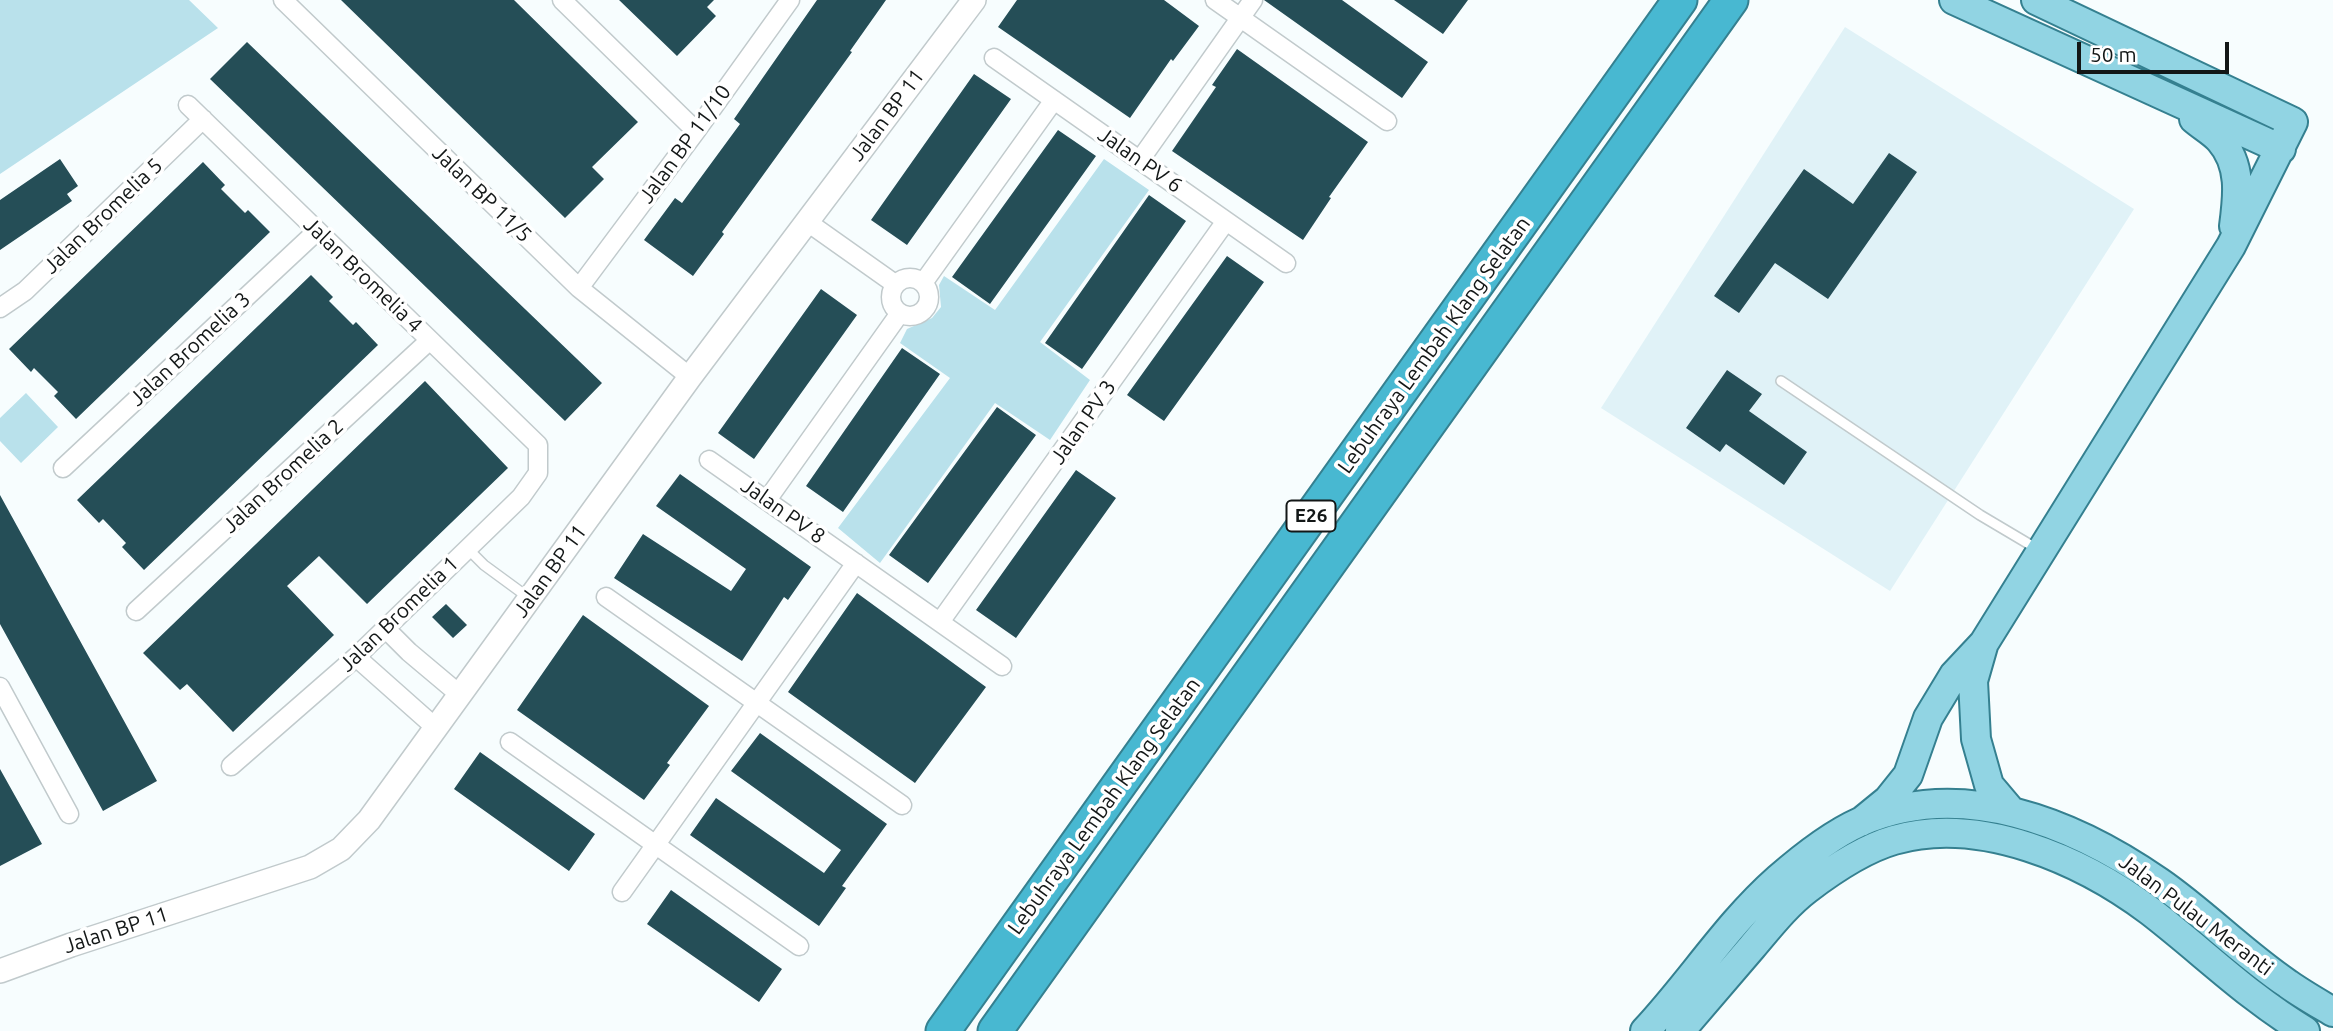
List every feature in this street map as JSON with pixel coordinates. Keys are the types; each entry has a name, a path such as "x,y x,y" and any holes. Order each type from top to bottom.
{"highway":[{"name":"Lebuhraya Lembah Klang Selatan","path":"943,1031 1680,0"},
{"name":"Lebuhraya Lembah Klang Selatan","path":"995,1031 1726,8"}],"main road":[{"path":"1954,0 2281,149"},
{"path":"1861,822 1888,800 1908,775 1928,718 1954,675 1983,643 2231,246 2293,122 2036,0"},
{"path":"2168,99 2221,141 2235,166 2239,191 2231,246"},
{"path":"1983,643 1973,681 1976,739 1989,785 2011,811"},
{"name":"Jalan Pulau Meranti","path":"1645,1031 1746,911 1778,879 1828,840 1861,822 1935,803 2011,811 2063,827 2106,849 2160,883 2287,984 2333,1012"},
{"name":"Jalan Pulau Meranti","path":"1680,1031 1768,928 1805,891 1847,861 1893,840 1935,834 1985,836 2028,847 2096,875 2150,911 2271,1011 2305,1031"}],"street":[{"name":"Jalan BP 11/5","path":"283,0 579,288 690,377"},
{"path":"562,0 696,131"},
{"name":"Jalan BP 11/10","path":"579,288 790,0"},
{"name":"Jalan BP 11","path":"0,971 310,867 341,849 369,820 690,377 974,0"},
{"path":"1215,0 1387,121"},
{"path":"1140,160 1253,0"},
{"name":"Jalan PV 6","path":"994,58 1286,263"},
{"path":"923,283 1054,100"},
{"name":"Jalan Bromelia 4","path":"188,105 538,445"},
{"name":"Jalan Bromelia 5","path":"0,308 25,291 203,120"},
{"path":"806,221 895,284"},
{"name":"Jalan PV 3","path":"940,622 1226,221"},
{"name":"Jalan Bromelia 3","path":"63,468 317,231"},
{"path":"906,278 923,283 929,294 927,306 923,311 912,316 900,313 891,300 890,294 895,284 906,278"},
{"path":"767,500 900,313"},
{"name":"Jalan Bromelia 2","path":"136,611 430,340"},
{"name":"Jalan Bromelia 1","path":"231,766 386,629 521,498 538,473 538,445"},
{"name":"Jalan PV 8","path":"709,460 1002,666"},
{"path":"622,892 856,563"},
{"path":"606,597 902,805"},
{"path":"386,629 459,694"},
{"path":"355,657 436,728"},
{"path":"0,687 69,814"},
{"path":"510,742 799,946"}],"lane":[{"path":"1781,380 1980,514 2040,551"},
{"path":"468,549 484,565 530,598"}],"shaded area":[{"path":"0,0 189,0 218,28 0,174"},
{"path":"1845,27 2134,209 1890,591 1601,408"},
{"path":"1104,159 1149,190 1040,342 1090,380 1050,440 995,403 880,563 838,528 950,378 900,343 907,329 932,318 941,307 939,285 944,276 995,310"},
{"path":"26,393 58,427 21,463 0,441 0,418"}],"building":[{"path":"341,0 514,0 638,122 592,167 604,179 565,218"},
{"path":"619,0 714,0 707,7 716,16 677,56"},
{"path":"817,0 886,0 693,276 644,240 675,198 682,203 740,124 734,119"},
{"path":"1017,0 1164,0 1199,26 1173,61 1171,59 1130,118 998,27"},
{"path":"1264,0 1342,0 1428,62 1402,98"},
{"path":"1394,0 1468,0 1443,34"},
{"path":"247,42 602,383 565,421 210,79"},
{"path":"1237,49 1368,142 1329,197 1331,198 1303,240 1172,151 1216,87 1212,85"},
{"path":"974,74 1011,99 907,245 871,220"},
{"path":"1058,130 1096,156 990,304 952,277"},
{"path":"1889,153 1917,172 1828,299 1775,263 1739,313 1714,296 1804,169 1853,204"},
{"path":"60,159 78,186 67,194 72,201 0,250 0,200"},
{"path":"203,162 225,185 221,189 245,213 248,210 270,232 76,419 54,396 58,392 34,368 31,372 9,349"},
{"path":"1149,195 1186,221 1082,369 1045,343"},
{"path":"1227,256 1264,282 1164,421 1127,395"},
{"path":"311,275 333,297 329,301 353,325 356,322 378,345 144,570 122,547 126,543 103,519 99,523 77,500"},
{"path":"821,289 857,315 754,459 718,433"},
{"path":"902,348 940,374 843,512 806,486"},
{"path":"1727,370 1762,394 1749,411 1807,452 1784,485 1726,444 1720,452 1686,428"},
{"path":"425,381 508,468 367,604 319,556 287,586 334,635 233,732 187,684 180,690 143,653"},
{"path":"997,407 1036,435 928,583 889,555"},
{"path":"1076,470 1116,498 1016,638 976,610"},
{"path":"680,474 811,567 788,600 784,597 742,661 614,578 643,534 731,591 746,569 656,506"},
{"path":"0,495 157,781 103,811 0,624"},
{"path":"857,593 986,687 915,783 788,692"},
{"path":"446,604 467,625 453,638 432,617"},
{"path":"583,615 709,706 667,763 670,765 644,800 517,710"},
{"path":"760,733 887,824 842,886 846,888 819,926 690,835 716,798 824,873 841,850 731,771"},
{"path":"480,752 595,834 569,871 454,789"},
{"path":"0,769 42,844 0,866"},
{"path":"671,890 782,969 759,1002 647,924"}]}
